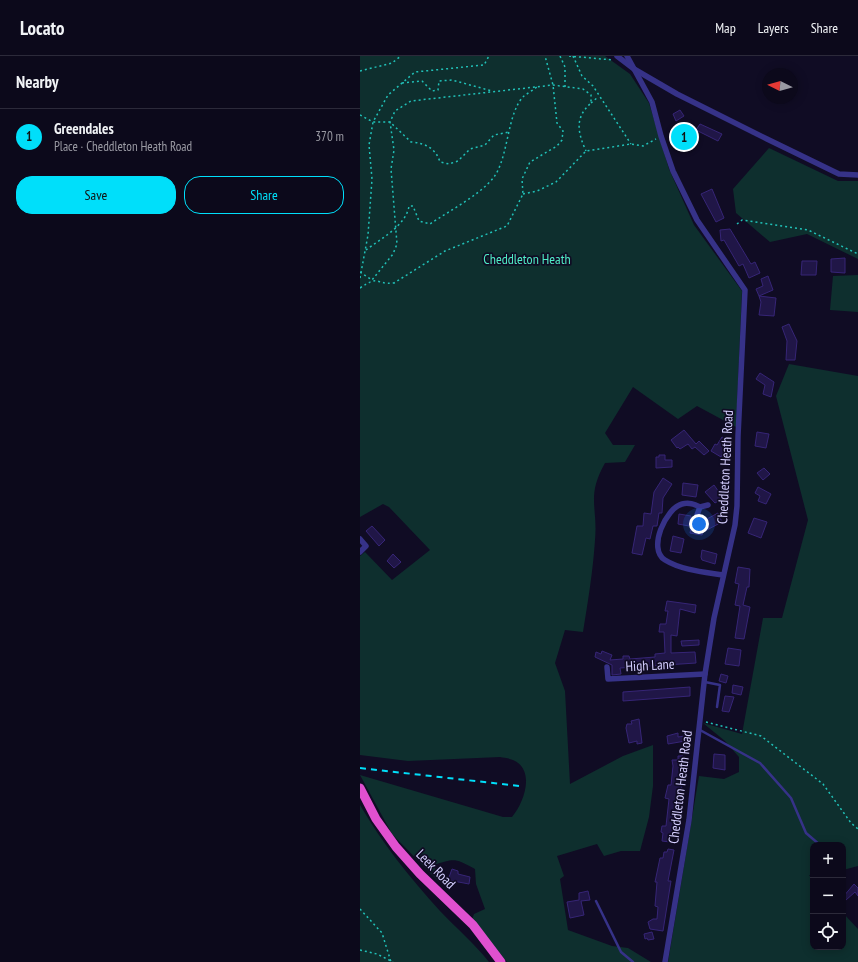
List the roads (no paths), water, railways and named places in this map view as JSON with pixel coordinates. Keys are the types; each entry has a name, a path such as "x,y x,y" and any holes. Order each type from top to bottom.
{"highway":[{"name":"Leek Road","path":"360,788 376,819 396,847 420,874 473,925 501,962"}],"street":[{"path":"617,56 625,58 634,69 677,94 839,174 858,175"},
{"name":"Cheddleton Heath Road","path":"634,69 652,102 661,136 673,171 697,220 745,290 738,436 738,506 735,525 722,574 705,674 689,820 665,962"},
{"path":"708,505 700,507 690,503 676,506 670,512 657,541 660,555 664,560 700,572 722,574"},
{"path":"697,515 700,507"},
{"path":"360,539 366,546 360,552"},
{"name":"High Lane","path":"607,667 608,679 705,674"}],"lane":[{"path":"704,682 720,685 717,707"},
{"path":"699,730 760,763 791,798 806,834 816,842"},
{"path":"596,901 621,952 632,962"}],"railway":[{"path":"360,768 519,786"}],"place":[{"name":"Greendales","path":"684,137"}],"park label":[{"name":"Cheddleton Heath","path":"527,259"}]}
